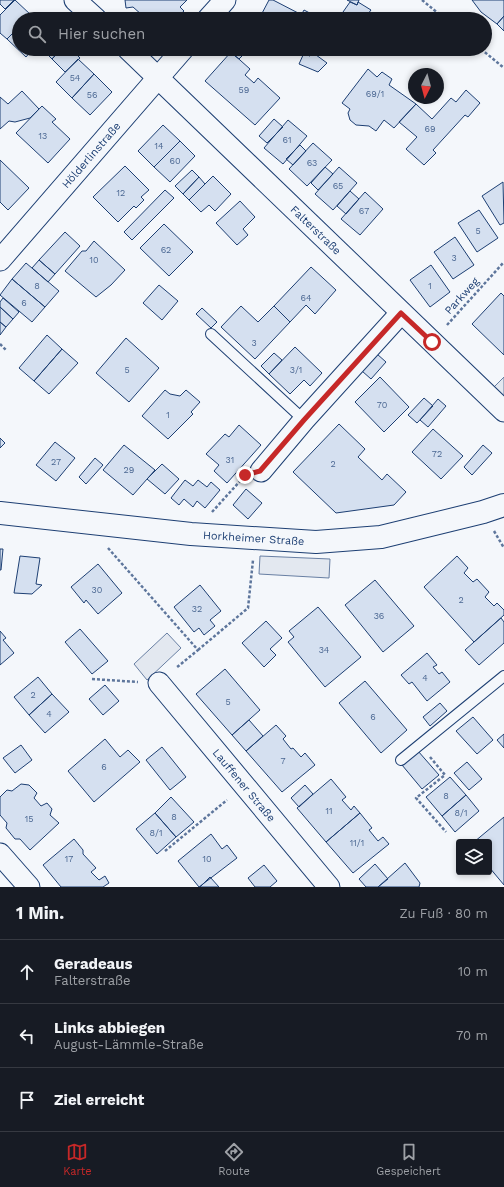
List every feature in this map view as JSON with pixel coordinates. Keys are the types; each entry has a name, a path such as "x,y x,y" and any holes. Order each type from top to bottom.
{"main road":[{"name":"Horkheimer Straße","path":"0,512 191,534 316,542 381,537 483,512 504,505"}],"street":[{"path":"75,0 88,12"},
{"path":"214,12 225,0"},
{"name":"Falterstraße","path":"135,56 504,411"},
{"name":"Hölderlinstraße","path":"0,260 176,56"},
{"path":"260,471 401,313"},
{"name":"Lauffener Straße","path":"159,683 329,887"},
{"path":"0,854 29,887"}],"lane":[{"path":"211,334 304,420"},
{"path":"401,760 504,676"}],"path":[{"path":"422,0 437,12"},
{"path":"489,56 504,68"},
{"name":"Parkweg","path":"432,342 504,262"},
{"path":"0,344 6,350"},
{"path":"191,534 245,475 260,471"},
{"path":"85,521 198,650"},
{"path":"92,679 159,683 248,608 255,538"},
{"path":"420,745 445,775 416,798 446,832"},
{"path":"165,850 244,786"}],"shaded area":[{"path":"504,377 504,396 494,387"},
{"path":"260,556 330,559 329,578 259,574"},
{"path":"167,633 181,648 147,680 134,664"}],"building":[{"path":"0,0 14,0 5,9 0,4"},
{"path":"15,0 28,12 12,12 12,34 7,39 0,33 0,15"},
{"path":"125,0 187,0 180,7 184,11 183,12 139,12 133,7 126,8"},
{"path":"269,0 273,0 296,12 263,12"},
{"path":"347,0 359,0 357,5"},
{"path":"472,0 504,0 504,16 497,24 492,20 492,12 481,12"},
{"path":"350,2 357,5 358,2 371,10 369,12 343,12"},
{"path":"504,16 504,31 497,24"},
{"path":"12,34 12,44 7,39"},
{"path":"55,56 78,56 80,58 65,72 52,59"},
{"path":"227,56 235,56 250,69 245,75 254,83 258,78 280,98 255,125 205,81"},
{"path":"235,56 242,56 239,59"},
{"path":"303,56 317,56 327,63 318,72 299,64"},
{"path":"78,59 94,74 72,98 56,82"},
{"path":"368,69 377,77 382,72 392,79 389,85 408,98 408,104 416,104 394,128 384,120 376,131 369,126 356,125 350,120 348,113 350,109 342,103"},
{"path":"94,74 112,92 90,115 72,98"},
{"path":"466,90 480,103 468,117 465,115 433,150 436,153 424,165 406,149 417,137 399,122 416,104 432,119 451,98 456,102"},
{"path":"22,91 39,109 30,118 15,122 9,121 0,129 0,97 8,104"},
{"path":"42,106 56,119 52,122 70,139 48,163 16,133"},
{"path":"274,119 283,127 267,143 259,136"},
{"path":"288,120 307,136 283,164 264,148"},
{"path":"163,125 180,141 154,167 138,151"},
{"path":"180,141 195,156 170,182 154,167"},
{"path":"313,143 332,160 307,186 289,169"},
{"path":"300,145 306,151 293,165 286,159"},
{"path":"0,160 29,188 8,210 0,202"},
{"path":"125,166 149,190 141,197 144,200 136,208 134,206 118,222 93,197"},
{"path":"325,167 333,174 318,190 311,183"},
{"path":"339,167 357,183 333,210 315,194"},
{"path":"192,170 199,177 183,194 175,186"},
{"path":"213,176 231,194 215,211 209,205 201,212 189,200"},
{"path":"199,177 205,184 189,200 183,194"},
{"path":"503,182 504,223 500,225 482,196"},
{"path":"165,190 174,198 132,240 124,232"},
{"path":"350,191 359,199 346,214 337,206"},
{"path":"365,192 383,209 360,235 341,219"},
{"path":"240,201 255,217 243,229 248,235 237,245 216,223"},
{"path":"479,210 498,238 477,252 458,223"},
{"path":"164,224 193,252 169,276 140,248"},
{"path":"65,232 80,246 55,274 39,260"},
{"path":"455,237 474,265 453,279 434,252"},
{"path":"94,241 125,270 111,285 96,297 65,271 82,251 86,251"},
{"path":"39,260 55,274 48,282 32,268"},
{"path":"26,263 59,291 45,307 12,279"},
{"path":"431,265 450,292 430,307 410,280"},
{"path":"311,267 336,290 315,314 306,305 290,322 274,306"},
{"path":"12,279 45,307 32,322 0,295"},
{"path":"159,285 178,301 162,320 143,303"},
{"path":"501,293 504,296 504,355 472,324"},
{"path":"3,298 19,312 13,319 0,307 0,302"},
{"path":"241,306 258,322 274,306 290,322 255,359 221,327"},
{"path":"0,307 13,319 6,327 0,322"},
{"path":"202,308 217,322 211,328 196,314"},
{"path":"0,322 6,327 0,335"},
{"path":"47,335 62,349 34,381 19,368"},
{"path":"126,338 159,368 129,402 96,373"},
{"path":"295,347 322,373 310,386 304,380 290,394 269,374"},
{"path":"62,349 78,363 49,394 34,381"},
{"path":"274,353 282,360 269,374 261,366"},
{"path":"377,354 386,362 371,379 362,371"},
{"path":"380,377 409,407 384,432 355,402"},
{"path":"165,390 170,394 180,396 186,390 200,402 191,412 193,414 168,439 142,416"},
{"path":"424,398 433,406 417,423 408,415"},
{"path":"438,399 446,406 428,427 420,420"},
{"path":"339,424 365,449 358,457 382,480 387,474 406,492 394,505 336,513 293,472"},
{"path":"239,425 261,445 227,483 214,471 219,465 206,454 225,434 229,437"},
{"path":"433,429 463,456 441,479 412,452"},
{"path":"0,438 5,443 0,448"},
{"path":"55,442 75,458 56,481 36,465"},
{"path":"124,445 155,470 133,495 103,470"},
{"path":"483,445 492,453 472,475 464,467"},
{"path":"95,458 103,465 86,484 79,477"},
{"path":"162,464 179,479 165,494 147,479"},
{"path":"185,480 193,486 198,480 207,487 211,482 220,490 205,508 197,501 193,507 184,499 179,505 171,498"},
{"path":"246,489 262,503 248,519 233,505"},
{"path":"0,549 3,549 1,570 0,570"},
{"path":"20,556 40,558 36,584 42,585 32,594 14,593"},
{"path":"457,556 468,568 464,573 473,582 477,579 489,592 485,597 494,606 497,603 504,610 504,615 474,642 424,587"},
{"path":"98,564 122,593 98,614 86,600 84,603 71,587"},
{"path":"375,580 414,626 383,652 345,605"},
{"path":"200,585 221,611 210,620 215,626 204,635 199,628 194,632 174,607"},
{"path":"318,607 361,657 325,687 288,642 294,637 289,631"},
{"path":"501,618 504,622 504,643 479,665 465,650"},
{"path":"266,621 282,638 270,649 276,655 264,667 242,643"},
{"path":"80,629 108,661 92,674 65,642"},
{"path":"0,631 6,638 3,640 14,653 0,665"},
{"path":"427,653 437,665 433,667 439,674 442,672 450,682 427,701 412,682 409,684 401,675"},
{"path":"225,669 260,710 232,735 196,694"},
{"path":"38,677 52,694 29,715 14,697"},
{"path":"365,681 407,730 381,753 339,703"},
{"path":"105,685 119,701 103,715 89,699"},
{"path":"52,694 69,712 45,733 29,715"},
{"path":"440,703 447,711 430,726 423,717"},
{"path":"473,717 493,740 477,754 456,731"},
{"path":"249,720 263,736 246,751 232,735"},
{"path":"276,725 286,736 283,739 291,749 293,748 301,757 305,753 315,765 282,792 246,751"},
{"path":"504,734 504,748 497,740"},
{"path":"105,739 120,757 128,750 140,762 94,802 68,771"},
{"path":"21,745 32,760 15,773 3,758"},
{"path":"162,747 186,777 170,790 146,760"},
{"path":"418,751 439,775 422,789 402,765"},
{"path":"467,762 482,779 469,790 454,773"},
{"path":"450,777 466,795 442,816 426,797"},
{"path":"331,779 346,797 342,800 351,810 354,806 360,813 326,842 297,808"},
{"path":"21,784 29,785 37,793 34,798 41,806 47,803 52,809 50,815 59,823 30,850 20,839 15,839 6,828 7,823 0,815 0,797 7,790 12,791"},
{"path":"305,785 313,794 299,807 291,798"},
{"path":"466,795 479,811 455,832 442,816"},
{"path":"171,797 194,822 176,837 155,813"},
{"path":"155,813 176,837 157,854 136,829"},
{"path":"360,813 372,828 369,830 378,841 383,837 389,844 353,873 326,842"},
{"path":"504,817 504,885 492,871 492,839 478,839"},
{"path":"211,834 222,849 227,845 237,858 199,887 178,861"},
{"path":"74,839 83,850 83,854 96,868 91,872 99,880 105,876 109,883 103,887 61,887 43,865"},
{"path":"405,863 420,883 419,887 378,887"},
{"path":"375,864 388,879 378,887 366,887 359,879"},
{"path":"264,865 277,881 270,887 255,887 248,878"},
{"path":"210,877 219,887 200,887"}],"route":[{"path":"245,475 260,471 401,313 432,342"}]}
